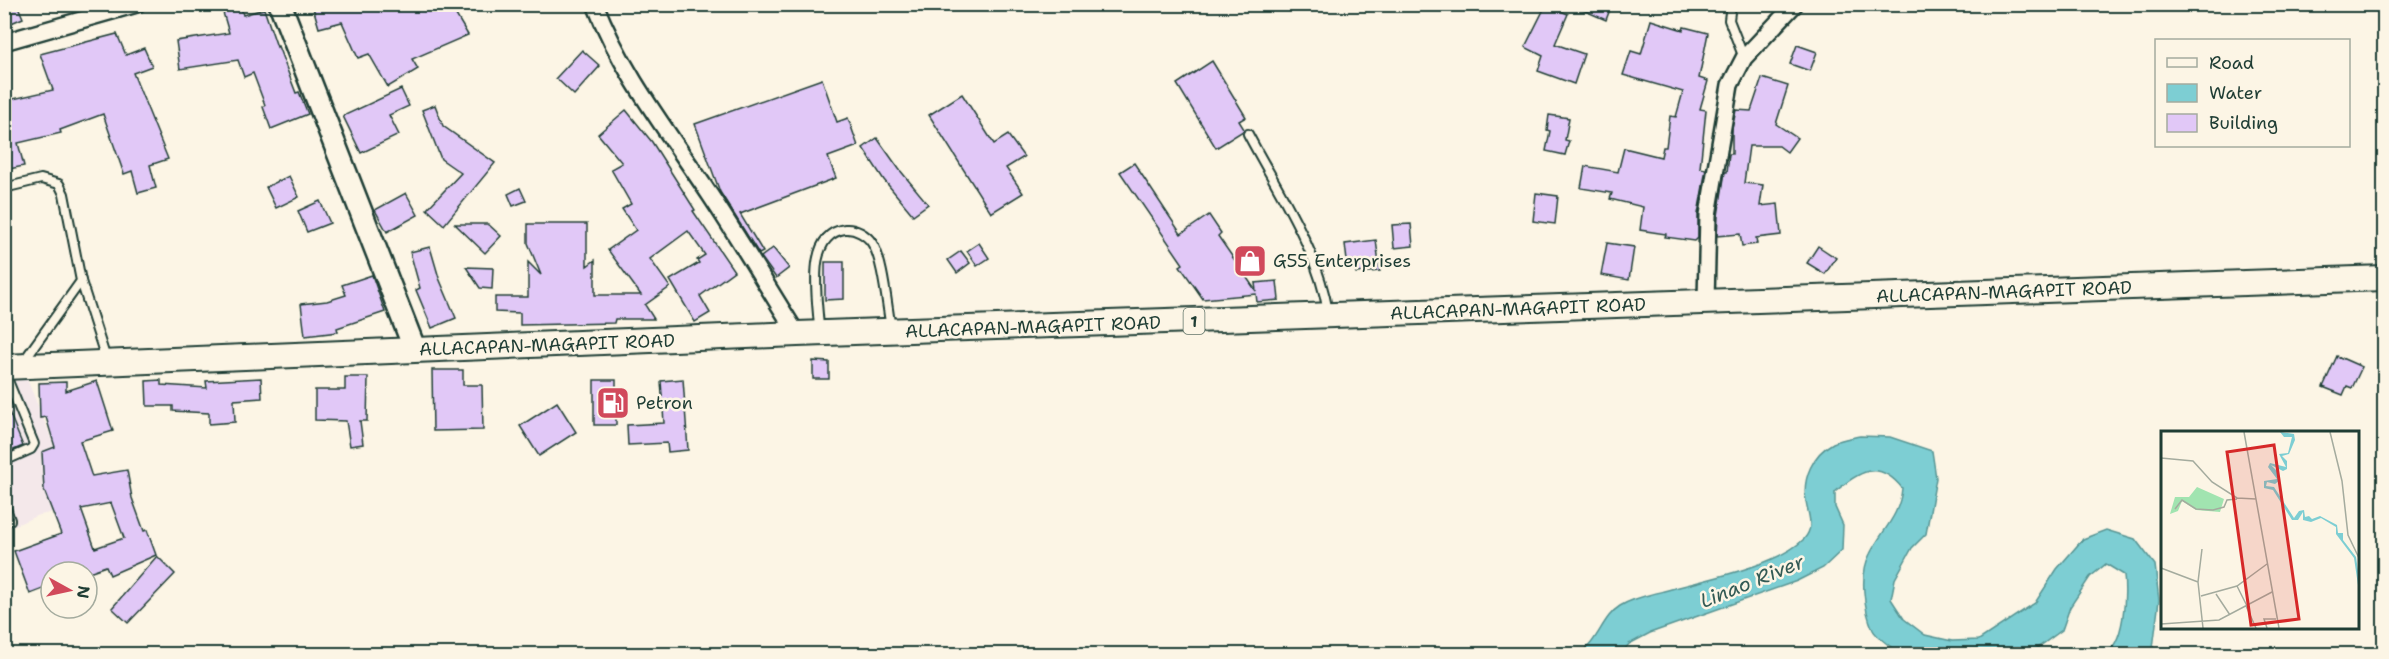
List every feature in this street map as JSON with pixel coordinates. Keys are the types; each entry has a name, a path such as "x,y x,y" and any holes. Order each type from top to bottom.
{"highway":[{"name":"ALLACAPAN-MAGAPIT ROAD","path":"10,368 106,361 808,334 2385,278"}],"main road":[{"path":"280,4 415,350"}],"street":[{"path":"4,42 137,4"},
{"path":"595,4 608,37 627,71 808,334"},
{"path":"1706,301 1708,215 1730,85 1744,58 1795,4"}],"lane":[{"path":"1731,4 1729,20 1744,58"},
{"path":"1248,134 1307,244 1322,282 1329,316"},
{"path":"4,188 41,178 59,184 64,194 81,281 106,361"},
{"path":"808,334 818,255 822,242 834,232 848,229 861,232 873,243 880,264 892,332"},
{"path":"4,460 32,449 34,444 10,368 81,281"},
{"path":"4,502 10,520"}],"shaded area":[{"path":"25,374 79,506 36,516 5,530 5,377"}],"water":[{"name":"Linao River","path":"1860,436 1890,437 1932,451 1936,478 1926,534 1912,548 1895,579 1891,599 1904,619 1925,635 1952,641 1979,640 2035,603 2057,569 2083,539 2106,530 2135,539 2155,565 2159,600 2153,648 2149,654 2104,654 2111,649 2120,630 2125,595 2124,575 2106,564 2090,577 2070,607 2062,630 2029,654 1901,654 1873,630 1865,602 1864,582 1870,554 1898,507 1902,488 1885,473 1868,471 1852,479 1835,492 1835,507 1843,525 1842,550 1823,568 1797,581 1650,633 1629,644 1621,654 1579,654 1591,643 1614,611 1625,603 1757,565 1792,549 1804,539 1809,530 1810,521 1805,492 1810,468 1820,453 1833,443"}],"building":[{"path":"4,4 17,4 23,18 4,26"},
{"path":"240,4 243,15 264,9 296,93 299,92 308,114 271,129 253,73 244,77 238,60 180,69 176,41 229,33 222,9"},
{"path":"312,4 474,4 456,15 468,35 412,59 418,69 388,87 369,54 358,58 342,22 319,28"},
{"path":"1569,4 1612,4 1606,20"},
{"path":"1546,5 1568,14 1555,44 1584,54 1574,84 1538,71 1543,56 1525,47"},
{"path":"1651,20 1683,30 1684,27 1708,33 1699,78 1708,81 1700,109 1706,110 1700,168 1706,169 1698,214 1698,238 1695,241 1665,237 1666,234 1640,230 1643,207 1610,199 1612,193 1581,188 1585,166 1618,172 1624,148 1661,157 1663,147 1666,147 1670,116 1676,117 1683,92 1623,75 1631,51 1641,54"},
{"path":"117,34 126,55 144,48 152,66 133,73 168,159 150,165 156,188 138,193 132,171 124,174 103,114 60,130 61,133 18,143 24,166 4,170 4,101 53,90 40,54"},
{"path":"1797,45 1817,52 1810,71 1790,64"},
{"path":"582,50 600,66 574,95 556,78"},
{"path":"1212,61 1246,117 1239,121 1243,131 1216,148 1177,84"},
{"path":"1762,78 1788,86 1776,124 1797,138 1787,152 1779,146 1749,146 1744,183 1763,185 1760,206 1778,204 1781,235 1756,238 1757,244 1742,246 1740,234 1717,236 1718,216 1729,154 1732,154 1732,129 1736,110 1751,111"},
{"path":"822,79 837,122 848,118 858,146 828,157 836,178 740,214 763,252 759,254 720,192 695,124"},
{"path":"401,89 409,106 389,115 399,135 361,153 343,116"},
{"path":"962,94 994,144 1008,135 1024,157 1006,168 1023,193 991,213 929,115"},
{"path":"435,105 443,126 495,163 444,225 427,209 461,173 441,159 422,110"},
{"path":"626,110 652,142 695,210 693,211 734,271 700,296 710,313 695,322 670,280 699,263 697,260 705,255 688,231 650,259 670,287 645,305 654,319 615,319 614,323 520,325 520,313 495,312 495,297 528,297 528,262 541,275 528,243 528,224 587,224 587,266 595,260 595,295 641,295 608,250 636,230 622,209 631,204 611,169 622,163 598,134"},
{"path":"1549,115 1569,118 1565,140 1569,141 1565,155 1546,151 1550,131 1547,130"},
{"path":"877,138 928,204 913,215 884,180 863,148"},
{"path":"1134,163 1181,234 1209,215 1221,233 1218,236 1256,291 1255,283 1277,281 1279,300 1257,302 1256,294 1203,299 1180,266 1183,264 1120,172"},
{"path":"289,176 299,197 276,208 266,187"},
{"path":"520,188 526,201 513,206 508,194"},
{"path":"406,193 418,215 387,232 375,210"},
{"path":"1536,193 1558,196 1555,224 1533,221"},
{"path":"320,201 330,223 307,232 298,211"},
{"path":"455,224 488,224 501,236 485,253"},
{"path":"1411,224 1413,246 1394,248 1392,225"},
{"path":"1376,240 1380,271 1356,273 1354,261 1347,261 1345,244"},
{"path":"979,243 989,258 977,266 967,251"},
{"path":"1607,243 1634,247 1629,280 1601,275"},
{"path":"1818,246 1836,258 1825,274 1807,263"},
{"path":"430,247 439,278 456,318 432,328 416,290 420,288 410,252"},
{"path":"773,248 789,268 776,278 761,257"},
{"path":"961,251 970,263 957,273 948,260"},
{"path":"825,262 844,262 844,299 825,300"},
{"path":"466,267 493,268 492,289 480,288"},
{"path":"372,275 385,312 337,328 338,332 305,336 301,304 327,301 346,295 342,285"},
{"path":"2337,356 2362,367 2352,388 2347,386 2343,395 2323,387"},
{"path":"813,361 829,362 829,379 813,379"},
{"path":"432,370 463,370 463,385 482,385 483,430 433,431"},
{"path":"345,377 368,377 367,421 360,421 363,444 350,446 346,421 315,420 315,390 345,390"},
{"path":"261,378 262,398 234,400 235,422 209,424 209,413 173,411 173,406 147,406 146,381 161,380 161,385 207,388 206,381"},
{"path":"683,379 688,450 668,452 667,443 628,445 627,425 664,423 661,381"},
{"path":"594,380 616,380 616,425 594,425"},
{"path":"97,381 113,431 80,441 91,474 92,476 127,470 132,498 156,555 110,575 106,566 99,568 99,560 39,560 39,591 30,594 14,551 61,534 44,490 42,452 55,447 46,417 40,418 39,383 66,382 66,391","holes":["111,503 124,538 95,548 81,509"]},
{"path":"4,400 23,446 4,454"},
{"path":"557,402 576,432 539,456 520,426"},
{"path":"157,556 175,574 128,623 112,608"}],"place":[{"name":"G55 Enterprises","path":"1250,261"},
{"name":"Petron","path":"613,403"}]}
